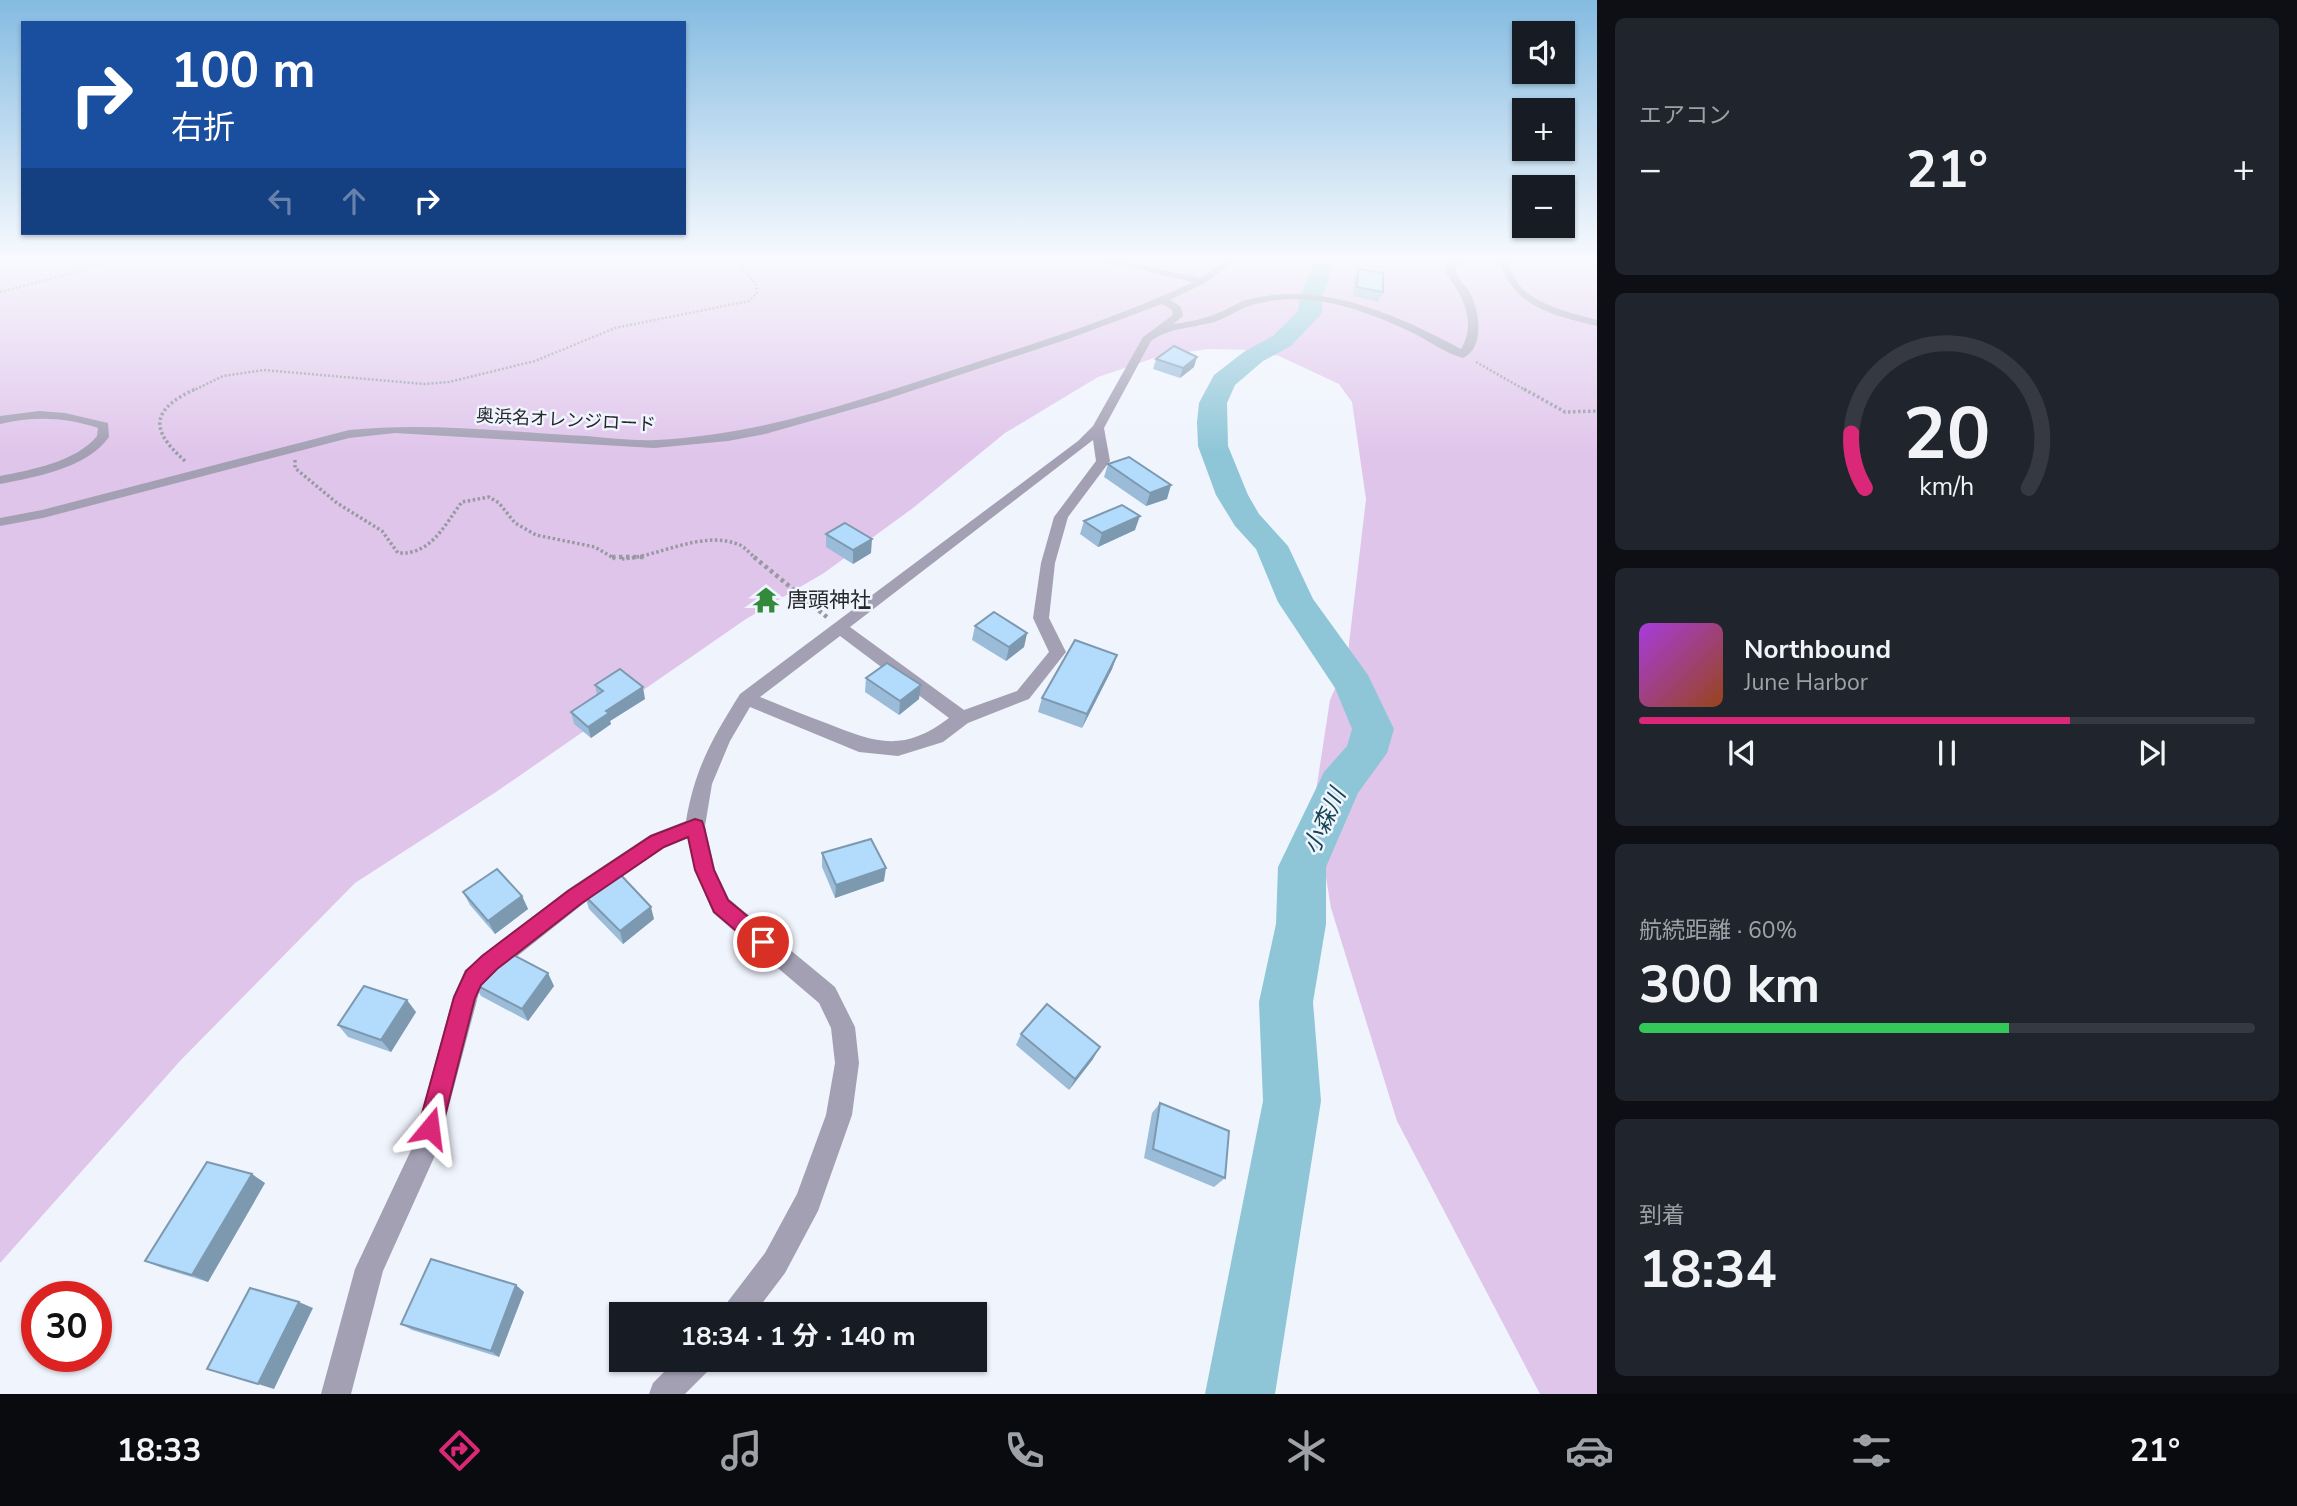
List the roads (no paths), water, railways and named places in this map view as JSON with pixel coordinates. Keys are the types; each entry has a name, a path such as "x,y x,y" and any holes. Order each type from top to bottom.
{"street":[{"name":"奥浜名オレンジロード","path":"0,522 55,511 349,434 395,429 654,444 728,437 765,430 967,370 1098,323"},
{"path":"745,1302 775,1263 808,1202 839,1115 847,1063 844,1027 827,995 721,906 705,870 695,827 702,784 721,740 746,698 1082,444 1098,428 1147,339 1167,323"},
{"path":"1158,329 1194,323"},
{"path":"1400,323 1463,355 1471,344 1472,323"},
{"path":"0,420 48,413 88,420 104,426 102,439 92,448 56,466 0,480"},
{"path":"746,698 866,747 898,749 937,737 962,718 1023,695 1058,652 1041,618 1048,563 1061,517 1103,461 1098,428"},
{"path":"839,627 962,718"},
{"path":"337,1394 369,1269 424,1151 464,997 473,978 575,897 657,841 695,827"},
{"path":"664,1394 685,1372"}],"waterway":[{"name":"小森川","path":"1240,1394 1292,1101 1286,1002 1301,924 1302,867 1340,784 1366,753 1373,729 1354,685 1296,602 1271,546 1246,519 1232,495 1213,446 1213,403 1223,381 1254,356 1282,341 1300,323"}],"place":[{"name":"唐頭神社","path":"766,600"}]}
